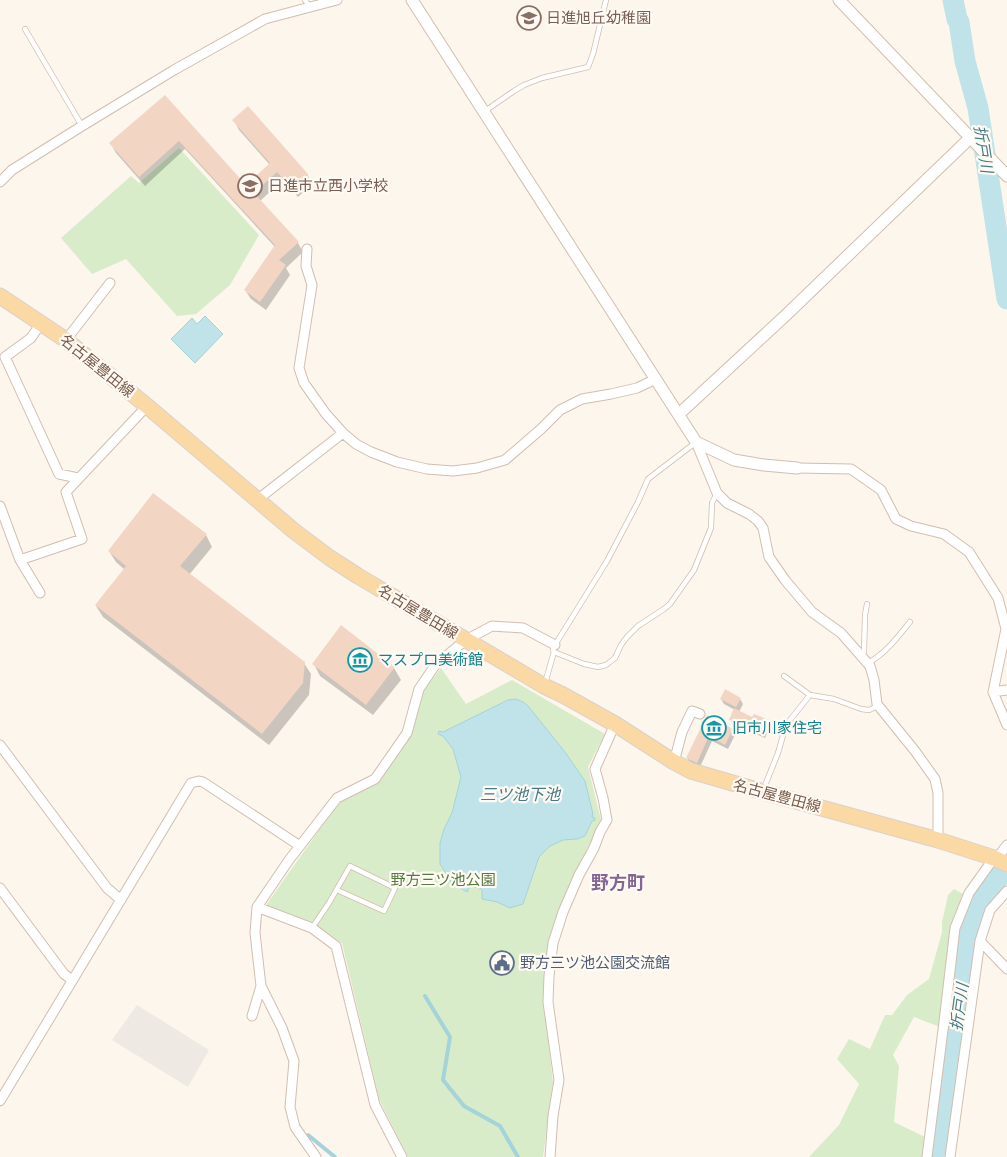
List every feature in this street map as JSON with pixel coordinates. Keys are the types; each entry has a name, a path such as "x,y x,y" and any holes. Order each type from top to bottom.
{"main road":[{"name":"名古屋豊田線","path":"0,296 66,340 294,531 330,558 544,686 615,724 674,762 691,771 938,840 1000,861"}],"street":[{"path":"0,182 12,170 82,126 174,70 265,19 307,3 337,0"},
{"path":"412,0 679,414 696,442 717,493 727,503 749,514 758,521 763,528 770,557 785,580 812,612 841,633 870,666 878,706 935,779 938,793 938,840"},
{"path":"839,0 1007,176"},
{"path":"679,414 785,316 970,138"},
{"path":"307,249 306,266 312,285 299,368 304,383 326,414 343,433 356,444 397,462 427,469 453,471 477,468 505,460 560,410 582,399 637,388 656,379"},
{"path":"66,340 110,284"},
{"path":"41,323 31,338 5,357 59,474 78,478"},
{"path":"20,560 82,539 66,492 147,406"},
{"path":"257,500 343,433"},
{"path":"696,442 734,460 797,468 851,469 881,490 896,519 911,526 944,534 969,552 998,598 1006,629 993,692 1007,725"},
{"path":"0,506 20,560 40,594"},
{"path":"316,1157 295,1127 290,1108 294,1061 282,1028 262,986 256,933 257,907 337,798 375,779 407,733 419,689 436,664 466,640 492,626 523,628 555,648"},
{"path":"993,692 1007,690"},
{"path":"674,762 682,732 692,711 700,714"},
{"path":"550,1157 559,1080 548,1002 553,942 563,912 579,875 607,820 595,769 615,724"},
{"path":"0,745 107,888 121,900"},
{"path":"0,1101 191,783 203,782 300,846"},
{"path":"927,1157 955,928 969,893 1000,861 1001,853 1007,845"},
{"path":"0,888 64,974 72,980"},
{"path":"950,1157 980,941 990,910 1007,891"},
{"path":"257,907 312,928 336,946 375,1105 402,1157"},
{"path":"980,941 1007,969"},
{"path":"252,1016 262,986"}],"lane":[{"path":"484,111 524,85 542,78 588,67 606,0"},
{"path":"25,29 82,126"},
{"path":"544,686 555,648 607,561 648,479 696,442"},
{"path":"555,648 584,664 598,667 606,665 615,658 627,637 638,626 670,604 694,570 711,528 712,503 717,493"},
{"path":"867,604 864,615 865,660 875,659 899,636 910,622"},
{"path":"784,676 810,695 834,699 861,709 869,710 878,706"},
{"path":"762,792 778,752 786,724 810,695"},
{"path":"312,928 350,866 395,888 384,912 337,890"}],"shaded area":[{"path":"137,1005 209,1050 188,1087 112,1040"}],"green space":[{"path":"179,148 259,235 230,285 196,314 177,316 126,259 92,274 61,238 131,176 139,183"},
{"name":"野方三ツ池公園","path":"441,668 466,704 512,680 605,734 588,767 601,820 558,911 549,942 544,1005 553,1082 543,1157 408,1157 379,1099 342,943 312,922 266,905 339,802 378,781 410,735 423,691"},
{"path":"954,889 963,894 953,925 940,1027 914,1017 893,1055 899,1066 894,1122 925,1137 923,1157 809,1157 839,1125 859,1084 837,1059 849,1039 870,1049 885,1015 892,1015 907,995 929,979 942,932 942,922 948,895"}],"water":[{"path":"205,316 223,334 195,363 171,339 192,318 197,324"},
{"name":"三ツ池下池","path":"516,699 528,706 565,752 585,781 593,814 592,817 595,820 592,821 585,836 577,839 563,840 550,846 539,857 523,904 510,908 497,902 482,899 482,889 470,886 467,892 451,882 440,864 440,843 452,813 461,777 453,749 443,736 438,734 439,731 443,732 508,700"}],"building":[{"path":"165,95 246,185 270,163 232,120 248,106 308,174 292,189 277,172 254,193 299,242 279,260 286,265 260,302 244,290 275,245 179,141 139,177 109,143"},
{"path":"153,493 207,534 180,566 305,662 303,683 262,734 95,605 126,566 108,551"},
{"path":"341,625 395,667 366,705 312,664"},
{"path":"725,689 741,698 736,707 720,699"},
{"path":"734,708 752,717 754,714 769,720 763,734 729,720"},
{"path":"707,715 733,729 725,745 709,736 697,763 686,758"}],"waterway":[{"name":"折戸川","path":"953,0 959,22 965,61 978,108 1007,299"},
{"name":"折戸川","path":"938,1157 950,1059 970,927 978,901 1007,868"},
{"path":"425,996 450,1037 443,1080 464,1106 500,1126 518,1157"},
{"path":"308,1135 335,1157"}],"place":[{"name":"日進旭丘幼稚園","path":"529,18"},
{"name":"日進市立西小学校","path":"250,186"},
{"name":"マスプロ美術館","path":"360,660"},
{"name":"旧市川家住宅","path":"714,728"},
{"name":"野方三ツ池公園交流館","path":"502,963"}],"district":[{"name":"野方町","path":"618,883"}]}
